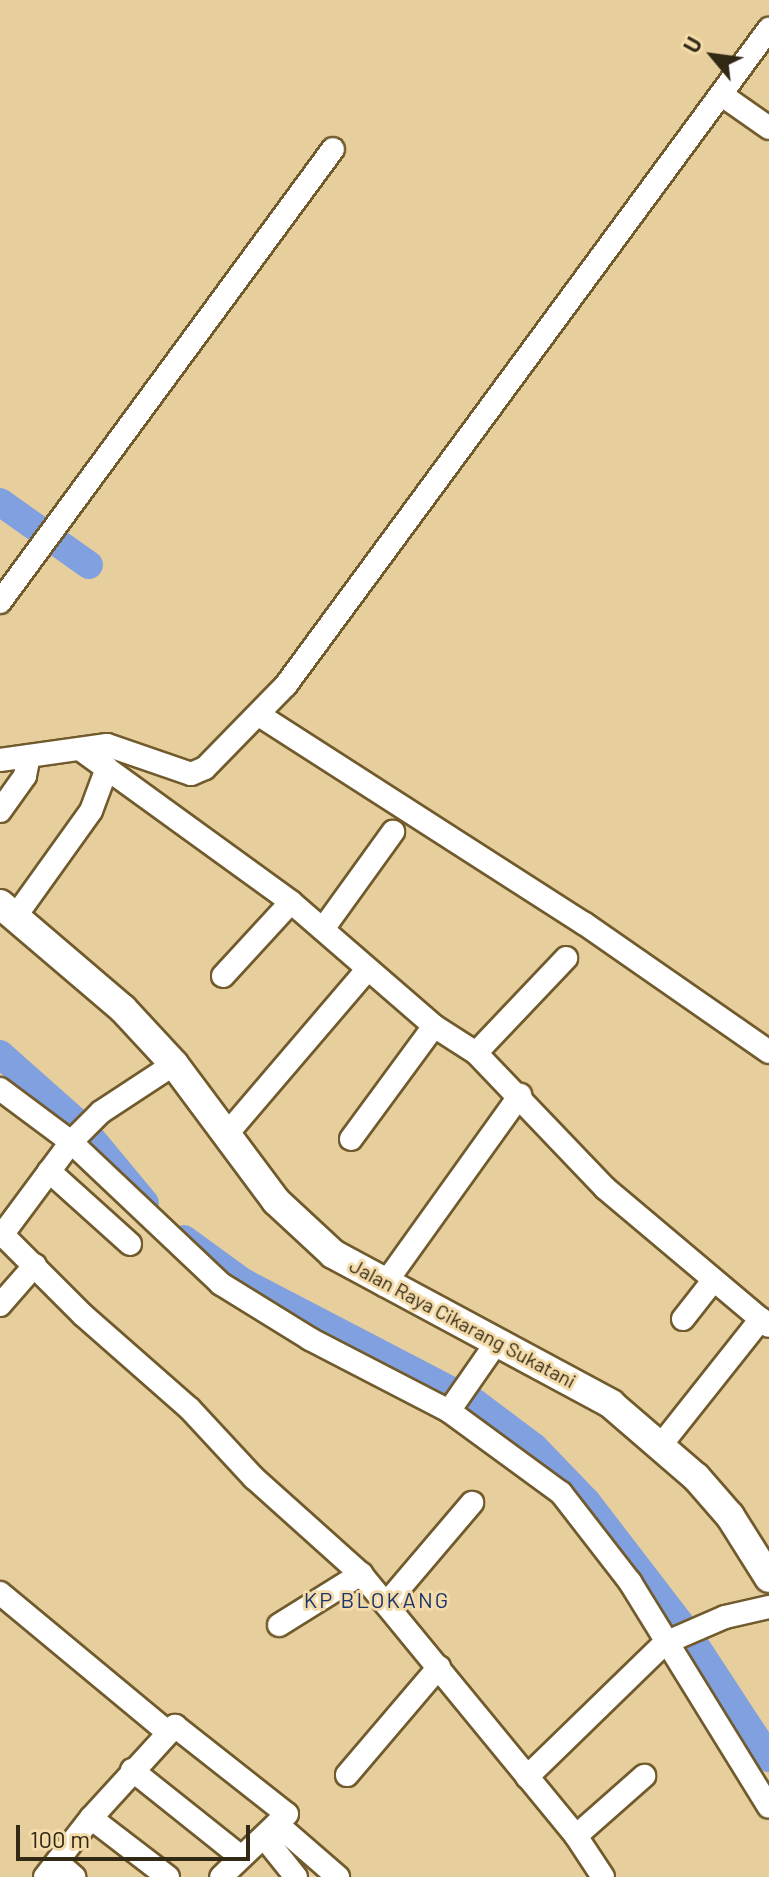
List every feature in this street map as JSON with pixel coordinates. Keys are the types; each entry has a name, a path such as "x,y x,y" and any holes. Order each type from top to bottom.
{"main road":[{"name":"Jalan Raya Cikarang Sukatani","path":"8,910 123,1009 174,1064 226,1135 300,1225 333,1254 384,1285 587,1388 661,1445 730,1516 767,1569"}],"street":[{"path":"0,760 80,749 123,747 191,774 205,768 286,685 769,29"},
{"path":"722,95 769,128"},
{"path":"4,588 333,149"},
{"path":"262,712 585,924 769,1052"},
{"path":"80,749 291,902 434,1026 476,1053 520,1095 605,1188 712,1282 765,1323 661,1445"},
{"path":"0,811 25,776 29,756"},
{"path":"8,910 91,811 107,768"},
{"path":"323,929 393,832"},
{"path":"223,976 291,902"},
{"path":"476,1053 566,958"},
{"path":"226,1135 368,969"},
{"path":"351,1139 434,1026"},
{"path":"174,1064 101,1112 73,1140 1,1234 83,1315 190,1409 254,1478 361,1574 576,1836 603,1877"},
{"path":"0,1089 73,1140 221,1284 310,1339 451,1408 561,1493 671,1639 769,1807"},
{"path":"384,1285 520,1095"},
{"path":"49,1171 130,1244"},
{"path":"0,1305 35,1265"},
{"path":"683,1319 712,1282"},
{"path":"451,1408 497,1342"},
{"path":"386,1604 472,1503"},
{"path":"279,1625 361,1574"},
{"path":"0,1593 166,1731"},
{"path":"527,1777 671,1639 725,1617 769,1607"},
{"path":"347,1775 439,1667"},
{"path":"74,1877 51,1870 132,1770 166,1731 175,1726 287,1814 221,1877"},
{"path":"132,1770 241,1857"},
{"path":"576,1836 644,1776"},
{"path":"91,1818 168,1877"},
{"path":"270,1830 296,1877"},
{"path":"270,1830 338,1877"}],"waterway":[{"path":"0,502 89,565"},
{"path":"0,1054 81,1126 145,1203"},
{"path":"184,1239 243,1282 474,1402 534,1447 587,1502 686,1631 769,1758"}],"district":[{"name":"KP BLOKANG","path":"377,1600"}]}
